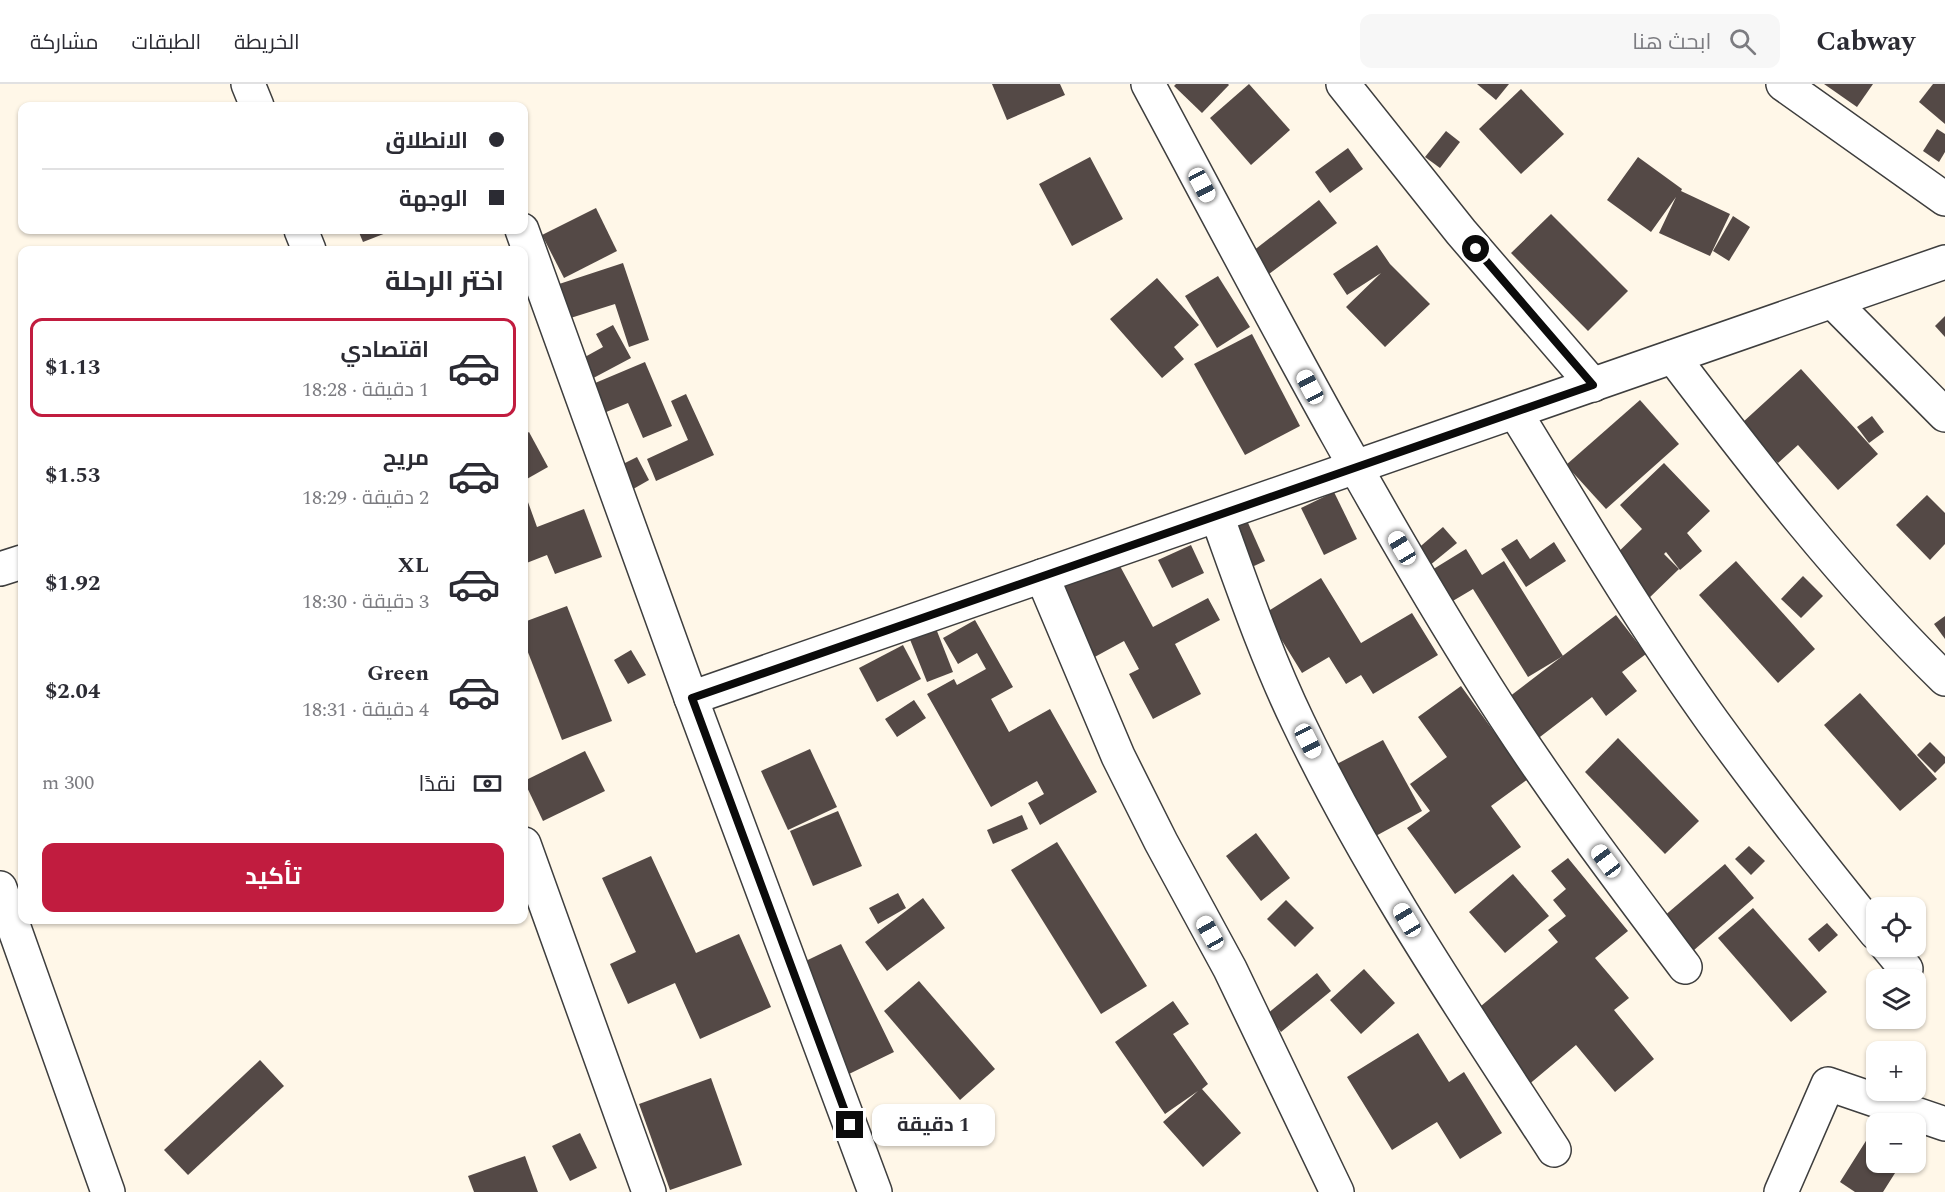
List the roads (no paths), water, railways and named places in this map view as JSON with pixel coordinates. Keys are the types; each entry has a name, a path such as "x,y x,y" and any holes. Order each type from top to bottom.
{"street":[{"path":"248,84 255,102"},
{"path":"1148,84 1354,468 1487,688 1579,825 1684,967"},
{"path":"1343,84 1461,232 1593,385"},
{"path":"1783,84 1945,199"},
{"path":"528,247 875,1192"},
{"path":"692,698 1945,262"},
{"path":"1833,302 1945,415"},
{"path":"1673,357 1797,519 1894,630 1945,679"},
{"path":"1515,412 1607,563 1712,720 1806,847 1866,921"},
{"path":"1217,516 1248,603 1298,721 1358,839 1438,971 1554,1150"},
{"path":"0,569 18,563"},
{"path":"1042,576 1118,756 1161,842 1230,969 1337,1192"},
{"path":"528,855 650,1192"},
{"path":"0,888 108,1192"},
{"path":"1781,1192 1828,1084 1945,1124"}]}
